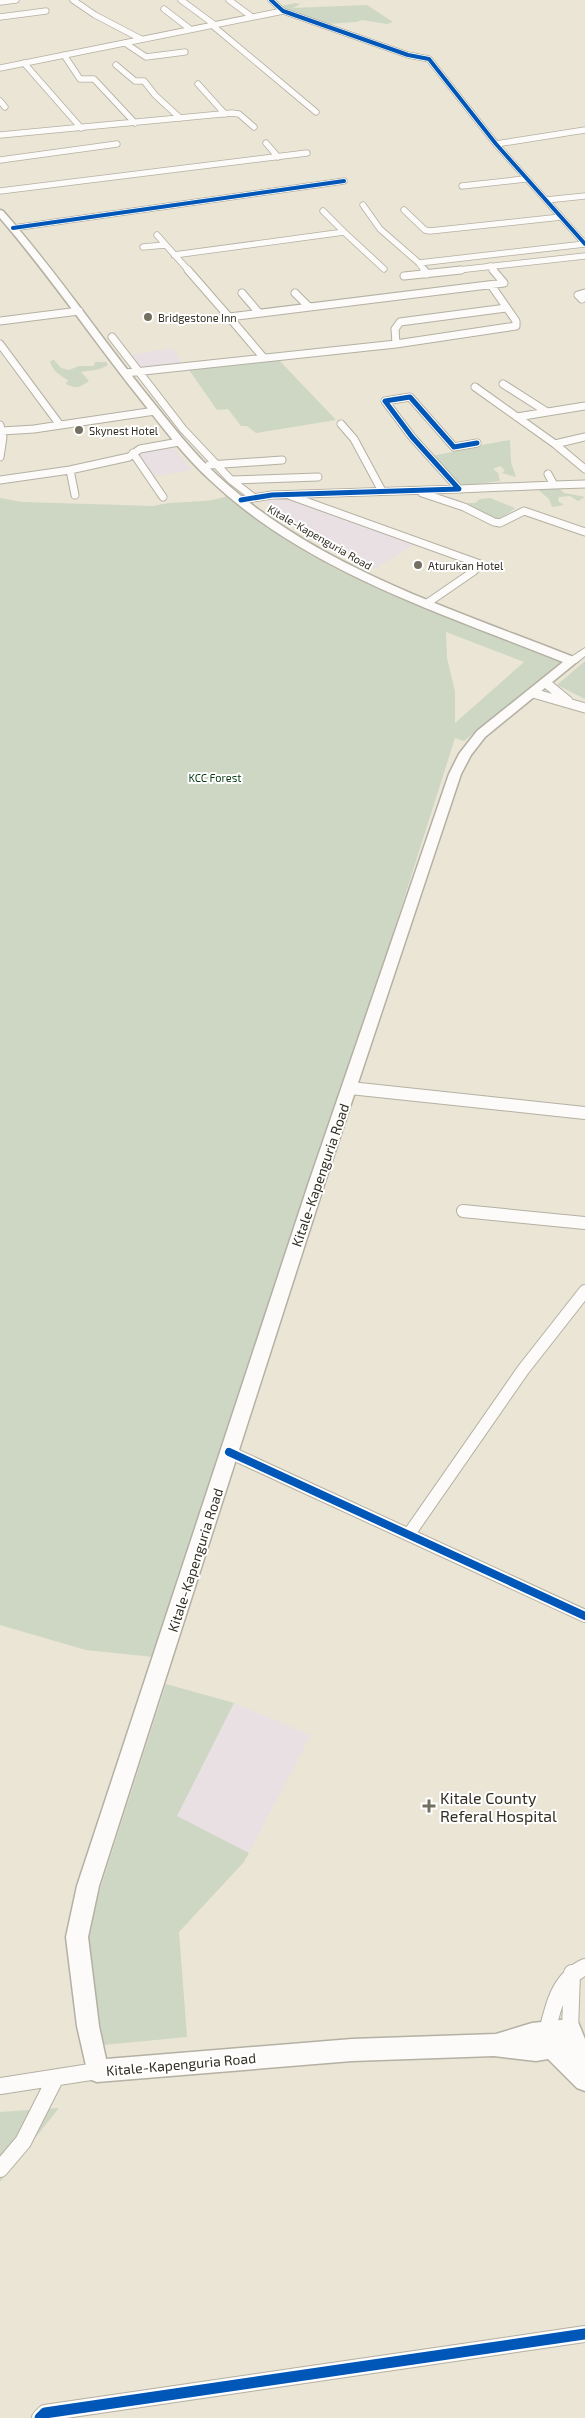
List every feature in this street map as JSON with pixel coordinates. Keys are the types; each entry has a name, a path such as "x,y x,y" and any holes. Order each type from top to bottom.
{"highway":[{"name":"Kitale-Kapenguria Road","path":"0,213 79,311 125,374 179,442 208,466 217,481 272,524 368,578 426,604 578,656"},
{"name":"Kitale-Kapenguria Road","path":"572,2037 550,2040 530,2050 494,2045 352,2050 98,2071 88,2026 78,1958 77,1937 81,1913 107,1824 317,1182 350,1088 376,1003 461,761 481,734 578,656"},
{"path":"572,2037 585,2065"},
{"path":"550,2040 585,2080"}],"street":[{"path":"0,2 16,0"},
{"path":"73,0 95,16 141,39"},
{"path":"181,0 316,112"},
{"path":"228,0 252,17"},
{"path":"271,0 283,11 408,55 429,59 525,179 584,241"},
{"path":"164,9 190,29"},
{"path":"0,17 46,11"},
{"path":"0,68 283,11"},
{"path":"126,43 146,57 185,52"},
{"path":"64,55 80,79 94,79 135,123"},
{"path":"24,63 81,128"},
{"path":"116,65 134,81 144,81 155,95 180,118"},
{"path":"198,84 225,114"},
{"path":"0,101 5,107"},
{"path":"0,135 225,114 239,114 254,127"},
{"path":"496,144 585,130"},
{"path":"266,143 278,157"},
{"path":"0,160 117,144"},
{"path":"0,191 307,153"},
{"path":"462,186 525,179"},
{"path":"13,228 344,181"},
{"path":"546,200 585,196"},
{"path":"363,205 380,229 419,262 427,274"},
{"path":"404,210 425,230 430,231 561,217"},
{"path":"323,211 384,269"},
{"path":"174,255 344,232"},
{"path":"156,235 263,358"},
{"path":"419,262 584,241"},
{"path":"143,247 165,245"},
{"path":"404,276 585,256"},
{"path":"229,317 505,282 490,266"},
{"path":"125,374 396,344 516,326 516,321 491,285"},
{"path":"242,293 259,313"},
{"path":"296,293 308,307"},
{"path":"396,344 395,329 400,322 506,308"},
{"path":"0,321 79,311"},
{"path":"112,338 208,466 231,480 253,497"},
{"path":"0,344 60,425"},
{"path":"503,384 547,412"},
{"path":"475,387 555,444 585,468"},
{"path":"459,489 412,437 385,401 410,397 454,447 478,443"},
{"path":"517,417 585,406"},
{"path":"0,457 1,428 60,425 155,411"},
{"path":"341,424 354,439 382,491"},
{"path":"555,444 585,437"},
{"path":"0,480 70,470 129,458 133,453 145,447 179,442"},
{"path":"133,453 163,497"},
{"path":"208,466 282,460"},
{"path":"70,470 75,495"},
{"path":"548,474 554,485"},
{"path":"231,480 318,477"},
{"path":"241,500 287,494 585,484"},
{"path":"566,485 585,493"},
{"path":"415,490 464,507 494,522 500,523 524,511 585,532"},
{"path":"287,494 480,564 474,571 426,604"},
{"path":"540,688 573,704"},
{"path":"540,688 585,708"},
{"path":"350,1088 585,1113"},
{"path":"463,1211 585,1223"},
{"path":"409,1534 523,1370 585,1291"},
{"path":"229,1452 585,1616"},
{"path":"572,2037 568,2014 574,1981 580,1966"},
{"path":"550,2040 560,1990 580,1966"},
{"path":"0,2086 98,2071"},
{"path":"0,2168 23,2142 55,2079"},
{"path":"40,2418 45,2413 585,2334"}],"shaded area":[{"path":"173,348 182,365 139,371 129,355"},
{"path":"170,444 192,470 155,476 136,453"},
{"path":"283,496 416,543 375,569 299,526 262,499"},
{"path":"234,1703 311,1735 249,1853 177,1816"}],"green space":[{"path":"295,3 300,4 293,8 367,5 393,22 387,24 362,20 326,24 284,10 281,6"},
{"path":"276,357 336,420 256,433 247,426 241,426 228,409 217,410 187,367"},
{"path":"54,360 61,368 69,370 79,366 94,366 95,362 106,362 108,365 100,369 81,372 89,381 80,386 72,387 66,384 68,380 54,370 50,361"},
{"path":"510,440 511,462 516,477 502,473 505,470 500,466 493,469 498,473 500,481 460,486 432,456 458,449"},
{"path":"558,487 564,493 585,497 578,501 570,496 559,497 558,501 564,505 552,507 549,499 536,488"},
{"name":"KCC Forest","path":"227,496 291,543 344,573 436,613 562,661 464,741 455,738 163,1658 86,1650 0,1625 0,498 22,502 154,506 218,499","holes":["446,632 524,662 455,723 455,692 447,658"]},
{"path":"490,498 515,508 501,518 490,519 479,514 465,503 475,503 480,499"},
{"path":"585,661 585,699 557,685"},
{"path":"166,1684 234,1703 177,1816 249,1853 243,1863 179,1932 187,2037 103,2045 87,1930"},
{"path":"59,2108 0,2182 0,2112"}],"cycle path":[{"path":"271,0 283,11 408,55 429,59 496,144 585,244"},
{"path":"13,228 344,181"},
{"path":"241,500 272,495 459,489 412,437 385,401 410,397 454,447 477,443"},
{"path":"229,1452 585,1616"},
{"path":"40,2418 45,2413 585,2334"}],"place":[{"name":"Bridgestone Inn","path":"148,317"},
{"name":"Skynest Hotel","path":"79,430"},
{"name":"Aturukan Hotel","path":"418,565"},
{"name":"Kitale County Referal Hospital","path":"429,1806"}]}
